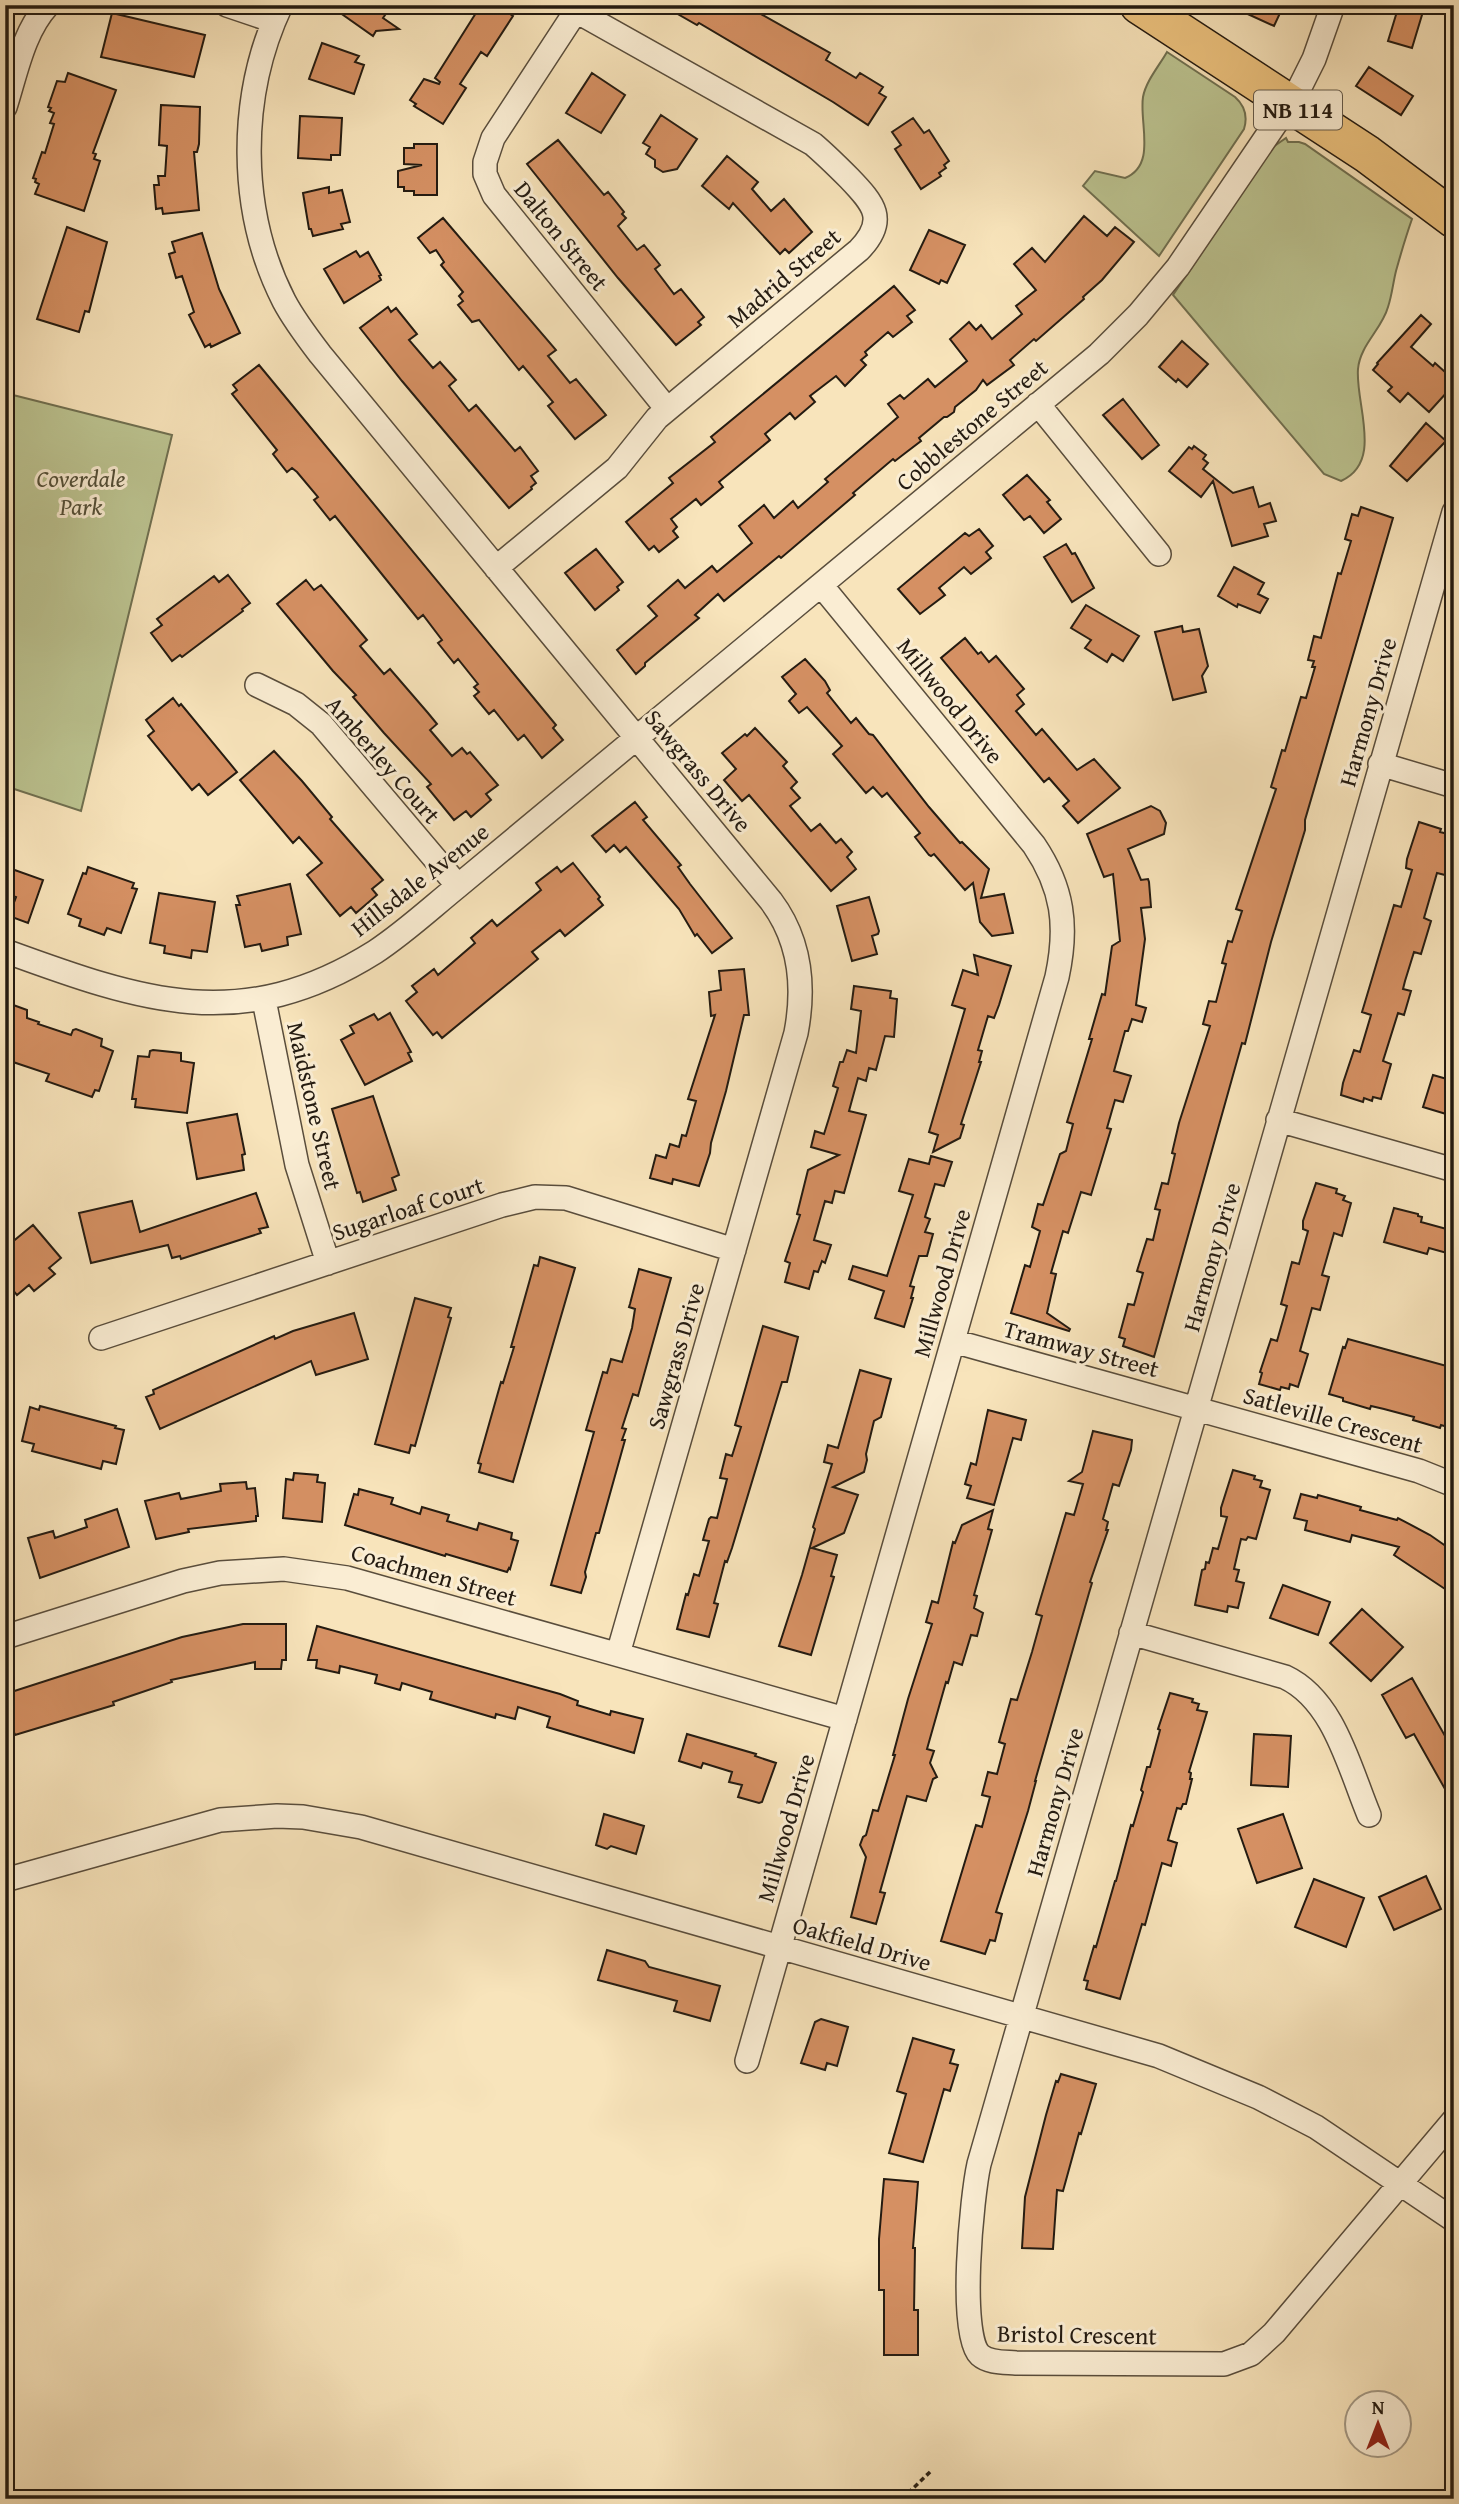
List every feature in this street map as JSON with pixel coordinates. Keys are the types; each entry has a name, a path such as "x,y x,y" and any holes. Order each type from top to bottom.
{"main road":[{"name":"NB 114","path":"1139,5 1367,154 1454,219"}],"street":[{"path":"5,107 27,39 41,12 48,5"},
{"path":"227,5 277,13"},
{"name":"Cobblestone Street","path":"636,737 1099,354 1178,267 1288,104 1309,70 1333,5"},
{"name":"Madrid Street","path":"496,568 617,468 643,432 667,409 859,250 871,235 875,224 875,212 867,196 813,145 573,8"},
{"name":"Dalton Street","path":"573,8 493,138 485,162 485,174 494,195 667,409"},
{"name":"Sawgrass Drive","path":"277,13 261,60 253,98 250,162 257,224 276,282 294,318 320,354 783,916 790,930 798,960 802,990 796,1033 618,1654"},
{"path":"1038,404 1159,554"},
{"name":"Harmony Drive","path":"1021,2017 1454,512"},
{"name":"Millwood Drive","path":"747,2062 1058,977 1064,931 1060,904 1050,870 1034,845 821,585"},
{"name":"Amberley Court","path":"257,685 296,704 321,724 458,886"},
{"name":"Hillsdale Avenue","path":"5,951 94,983 147,996 208,1003 264,1000 304,987 353,965 398,936 636,737"},
{"path":"1381,764 1454,786"},
{"name":"Maidstone Street","path":"264,1000 298,1165 328,1263"},
{"path":"1278,1120 1454,1170"},
{"name":"Sugarloaf Court","path":"101,1338 502,1205 551,1196 582,1201 734,1250"},
{"name":"Tramway Street","path":"953,1341 1196,1408"},
{"name":"Satleville Crescent","path":"1196,1408 1419,1471 1454,1485"},
{"name":"Coachmen Street","path":"5,1637 202,1576 240,1570 284,1569 347,1578 845,1719"},
{"path":"1131,1633 1285,1677 1304,1688 1320,1703 1329,1719 1369,1815"},
{"name":"Oakfield Drive","path":"5,1880 220,1820 277,1816 343,1823 1158,2056 1227,2083 1317,2127 1454,2220"},
{"name":"Bristol Crescent","path":"1021,2017 972,2196 970,2331 972,2343 978,2353 987,2360 1224,2364 1238,2360 1251,2354 1274,2333 1401,2183"},
{"path":"1401,2183 1454,2120"}],"path":[{"path":"902,2499 932,2470"}],"green space":[{"path":"1167,52 1235,97 1243,108 1246,120 1244,129 1159,256 1083,186 1095,171 1125,178 1141,164 1144,154 1143,97 1150,79"},
{"path":"1286,138 1288,142 1305,144 1412,219 1385,315 1363,352 1358,369 1364,431 1361,460 1354,472 1341,481 1324,474 1173,295 1273,147"},
{"name":"Coverdale Park","path":"5,393 172,435 81,811 5,786"}],"building":[{"path":"329,5 392,5 383,18 399,29 376,31 373,36"},
{"path":"481,5 497,5 513,16 487,56 481,52 460,84 466,88 443,124 414,106 416,104 410,100 424,79 439,84 435,78"},
{"path":"662,5 745,5 830,53 826,60 856,78 860,73 883,87 879,93 886,97 868,125 699,23 697,25"},
{"path":"1228,5 1273,5 1281,11 1274,26"},
{"path":"1399,5 1425,5 1412,48 1388,41"},
{"path":"112,13 205,35 194,77 101,57"},
{"path":"322,43 359,56 355,62 364,65 354,94 309,79"},
{"path":"1369,67 1413,96 1401,115 1356,86"},
{"path":"68,73 116,90 93,153 96,154 94,159 100,161 84,211 35,194 39,184 33,178 42,152 45,153 54,124 50,123 54,113 49,111 51,108 48,107 57,81 65,82"},
{"path":"592,73 625,95 601,133 566,113"},
{"path":"161,105 200,107 199,144 197,152 194,152 199,210 163,214 162,208 156,209 154,185 159,185 158,176 165,176 167,146 159,145"},
{"path":"661,115 697,139 677,169 663,172 655,167 655,160 646,154 650,147 643,143"},
{"path":"300,116 342,118 340,155 331,155 331,160 298,158"},
{"path":"913,118 924,133 929,130 949,161 944,165 946,168 939,173 941,176 921,189 895,149 901,145 892,132"},
{"path":"558,140 604,195 608,192 624,212 622,214 626,218 618,226 637,250 644,245 660,265 655,269 674,294 681,289 704,317 698,322 701,325 676,345 618,278 527,164"},
{"path":"414,144 437,144 437,195 414,195 414,191 404,191 404,187 398,187 398,171 422,165 404,164 404,148 414,148"},
{"path":"727,156 758,182 752,189 771,211 784,199 812,232 789,253 785,249 780,254 733,203 729,209 702,186"},
{"path":"329,187 329,193 342,190 350,222 341,224 343,229 313,236 309,229 303,193"},
{"path":"1084,216 1107,236 1115,227 1134,242 1084,299 1010,360 1014,365 987,385 983,380 976,390 955,407 954,412 919,438 921,441 895,461 893,459 781,558 779,556 724,601 718,594 695,615 699,618 645,663 636,674 617,650 657,616 648,606 678,580 685,588 712,566 717,572 752,543 739,526 764,505 774,518 793,501 798,508 828,482 825,479 898,417 888,404 900,395 904,399 928,379 935,387 967,361 950,339 969,322 976,330 981,325 992,339 1022,314 1016,306 1036,290 1014,264 1032,248 1045,262"},
{"path":"443,218 556,350 548,356 570,383 576,379 606,415 575,439 548,406 553,402 523,366 519,370 479,320 472,322 458,305 463,301 459,296 463,292 441,265 444,262 436,250 430,253 418,238"},
{"path":"67,227 107,242 89,312 85,311 79,332 37,319"},
{"path":"929,230 965,245 947,283 941,280 939,284 910,270"},
{"path":"202,233 219,289 240,333 211,347 210,344 205,347 189,315 194,312 182,276 176,278 169,254 175,252 172,242"},
{"path":"356,251 360,257 368,252 381,275 381,280 344,303 324,269"},
{"path":"894,286 915,310 907,316 912,322 893,337 888,332 865,352 867,355 861,360 866,365 845,386 836,376 810,396 815,402 795,419 790,413 765,434 770,440 719,482 723,487 701,505 696,499 671,519 677,527 673,531 678,537 659,552 654,546 649,550 626,522 673,483 669,478 715,442 711,437"},
{"path":"388,307 391,312 396,308 417,334 409,340 433,368 440,362 456,380 449,386 469,411 476,405 515,451 520,447 538,471 531,476 536,483 532,489 509,508 360,328"},
{"path":"1421,315 1431,324 1411,347 1454,380 1447,388 1449,390 1429,412 1408,393 1400,402 1388,391 1392,387 1373,370"},
{"path":"1182,341 1208,364 1187,387 1178,379 1176,382 1159,367"},
{"path":"259,365 556,725 553,728 563,740 542,758 524,735 518,740 494,710 489,714 474,696 479,692 474,687 478,684 458,659 454,663 438,643 442,640 423,615 418,619 335,516 330,520 314,500 318,497 297,472 292,468 287,472 273,454 277,450 232,394 237,390 233,385"},
{"path":"1123,399 1159,445 1142,459 1103,415"},
{"path":"1426,423 1446,441 1407,481 1390,466"},
{"path":"1194,446 1206,455 1203,459 1208,463 1203,469 1233,493 1253,487 1259,507 1270,503 1276,521 1264,524 1268,536 1232,546 1213,481 1201,497 1169,471 1189,447 1192,449"},
{"path":"1027,475 1050,500 1047,502 1061,519 1044,533 1030,516 1024,520 1003,495"},
{"path":"1361,507 1393,518 1154,1357 1123,1346 1125,1339 1119,1337 1128,1304 1134,1305 1143,1273 1137,1271 1147,1239 1153,1240 1160,1210 1155,1209 1162,1183 1168,1184 1179,1123 1210,1026 1203,1024 1209,1001 1216,1002 1226,964 1222,963 1228,941 1232,942 1242,911 1236,909 1276,789 1271,787 1301,697 1306,698 1315,667 1312,667 1314,661 1308,660 1314,636 1321,638 1338,573 1341,574 1351,541 1345,539 1352,514 1358,516"},
{"path":"979,529 993,546 986,552 991,558 971,574 964,567 939,588 945,595 920,614 898,589 965,533 969,536"},
{"path":"1066,544 1072,554 1075,553 1094,588 1072,602 1044,557"},
{"path":"596,549 623,582 617,587 619,590 595,610 565,573"},
{"path":"1234,567 1264,583 1258,594 1268,599 1260,613 1238,604 1237,607 1218,596"},
{"path":"228,575 250,603 182,657 180,655 172,661 151,633 162,625 157,619 214,576 219,582"},
{"path":"306,580 314,590 321,585 367,640 360,646 384,674 390,669 428,713 437,724 430,730 452,756 462,748 467,754 470,752 498,785 486,794 491,800 471,817 466,811 454,820 427,787 431,784 353,697 356,695 277,604"},
{"path":"1086,605 1139,636 1123,661 1112,654 1107,662 1085,648 1091,640 1071,628"},
{"path":"1182,626 1183,632 1199,629 1208,666 1202,676 1206,692 1173,700 1155,632"},
{"path":"965,638 978,654 981,652 989,662 996,656 1024,689 1017,695 1024,704 1016,711 1036,735 1042,729 1077,770 1094,759 1120,788 1078,823 1063,806 1069,801 1049,778 1044,782 941,658"},
{"path":"805,659 825,681 830,690 827,693 851,723 856,718 869,734 873,735 960,843 989,869 981,898 1004,894 1013,933 992,936 980,922 973,883 965,890 934,854 929,855 915,837 920,833 887,793 882,797 873,787 866,793 833,754 842,746 807,707 799,713 789,701 796,694 782,677"},
{"path":"173,698 179,706 181,704 237,772 208,795 199,784 192,790 148,736 154,731 146,720"},
{"path":"755,728 787,762 783,766 797,782 791,788 800,798 790,806 811,831 820,824 836,843 841,839 852,852 847,857 856,869 831,891 749,795 742,801 724,780 736,769 722,753"},
{"path":"274,751 383,880 372,889 377,895 356,913 351,907 340,916 307,875 322,863 299,837 293,843 240,780"},
{"path":"635,802 647,817 643,820 681,865 678,867 732,938 712,953 697,934 695,936 679,909 626,847 620,852 614,845 606,852 592,836"},
{"path":"1151,806 1160,811 1166,823 1164,834 1128,849 1141,880 1148,879 1149,882 1151,907 1141,908 1145,939 1136,1005 1146,1008 1142,1022 1132,1019 1128,1031 1125,1031 1114,1071 1131,1076 1123,1102 1115,1100 1107,1128 1111,1129 1091,1195 1081,1192 1068,1233 1063,1231 1051,1273 1056,1274 1047,1313 1070,1329 1069,1331 1011,1313 1025,1265 1030,1267 1040,1231 1032,1227 1038,1204 1043,1205 1060,1154 1066,1151 1073,1124 1067,1122 1092,1039 1089,1039 1102,994 1105,995 1112,946 1120,941 1113,874 1104,877 1087,834"},
{"path":"1419,822 1441,829 1440,832 1448,834 1447,839 1454,841 1454,845 1445,875 1437,873 1424,918 1431,921 1421,954 1414,952 1405,981 1403,989 1411,991 1404,1015 1398,1013 1383,1061 1391,1064 1381,1099 1373,1097 1372,1101 1364,1098 1363,1102 1341,1095 1343,1083 1354,1050 1360,1052 1371,1015 1362,1012 1394,905 1401,907 1412,870 1406,868 1407,859"},
{"path":"573,863 600,897 598,899 603,905 565,936 560,930 532,952 538,959 442,1038 437,1032 433,1035 406,1001 417,992 412,986 434,969 438,975 475,943 471,938 492,920 497,926 541,890 536,883 557,867 561,872"},
{"path":"88,867 134,883 132,888 137,889 121,933 107,928 104,935 79,926 81,919 68,914 83,873 86,874"},
{"path":"9,868 43,880 28,923 9,916 16,897 5,893 5,879"},
{"path":"290,884 301,934 287,937 288,945 262,951 260,944 245,947 236,905 240,905 237,896"},
{"path":"159,893 215,902 207,952 192,950 191,958 164,953 165,946 150,943"},
{"path":"869,897 879,931 872,936 877,954 852,961 837,906"},
{"path":"974,955 1011,966 994,1018 988,1016 978,1050 982,1051 981,1062 961,1124 964,1125 960,1138 933,1152 938,1135 929,1132 965,1009 952,1005 963,970 978,975"},
{"path":"744,969 749,1015 744,1015 710,1153 699,1186 673,1179 672,1184 650,1178 656,1155 666,1158 670,1144 679,1147 682,1135 686,1136 696,1101 688,1099 715,1015 711,1016 709,992 721,990 719,971"},
{"path":"854,986 891,991 890,998 897,999 894,1037 885,1036 876,1070 869,1068 866,1081 858,1078 849,1111 866,1115 844,1193 835,1191 832,1203 825,1201 814,1240 831,1245 825,1263 822,1261 818,1272 814,1271 809,1289 785,1282 790,1263 785,1261 800,1215 797,1214 808,1170 839,1155 811,1147 815,1131 824,1134 838,1088 833,1086 840,1062 843,1062 847,1050 856,1053 861,1011 851,1009"},
{"path":"5,1002 27,1010 27,1018 39,1022 38,1024 71,1035 76,1029 102,1039 101,1046 113,1051 99,1091 95,1090 92,1097 46,1081 49,1074 10,1061 11,1058 5,1056"},
{"path":"390,1013 411,1052 408,1053 412,1061 365,1085 341,1040 354,1033 350,1026 374,1014 378,1020"},
{"path":"150,1051 181,1053 181,1061 194,1063 187,1113 135,1107 136,1099 132,1099 138,1056 149,1057"},
{"path":"1433,1075 1454,1081 1454,1109 1448,1107 1446,1114 1423,1107"},
{"path":"373,1096 399,1175 392,1178 396,1190 363,1202 360,1192 357,1193 332,1109"},
{"path":"237,1114 245,1154 242,1155 244,1170 197,1179 187,1123"},
{"path":"931,1156 952,1162 944,1186 935,1184 925,1217 930,1219 925,1232 933,1234 927,1256 919,1256 910,1286 914,1287 913,1298 904,1327 875,1318 884,1291 849,1279 853,1266 887,1276 913,1195 899,1191 909,1159 929,1164"},
{"path":"1316,1183 1337,1189 1336,1193 1345,1196 1343,1200 1351,1203 1342,1236 1334,1233 1322,1275 1329,1277 1320,1310 1312,1308 1300,1351 1308,1354 1298,1387 1290,1384 1289,1389 1281,1387 1280,1390 1259,1384 1260,1372 1271,1339 1277,1341 1287,1306 1281,1304 1292,1262 1299,1264 1308,1231 1303,1229 1303,1221"},
{"path":"256,1193 268,1227 259,1229 261,1233 181,1259 180,1256 172,1258 168,1245 91,1263 79,1213 132,1201 140,1232"},
{"path":"1394,1208 1418,1214 1422,1217 1421,1222 1454,1231 1454,1255 1429,1248 1427,1254 1384,1242"},
{"path":"33,1225 61,1258 49,1268 55,1274 34,1291 29,1285 17,1295 5,1280 5,1248"},
{"path":"540,1257 575,1268 513,1482 479,1472 481,1464 478,1463 514,1347 511,1347 534,1265 538,1266"},
{"path":"639,1269 671,1278 638,1396 633,1394 622,1428 626,1429 622,1440 625,1440 599,1533 596,1533 581,1593 551,1585 594,1432 586,1430 603,1372 607,1373 611,1359 622,1362 632,1328 635,1309 629,1307"},
{"path":"415,1298 451,1308 448,1317 451,1318 415,1446 411,1445 409,1453 375,1444"},
{"path":"354,1313 368,1359 316,1375 311,1361 160,1429 146,1397 154,1394 153,1390 274,1336 275,1339"},
{"path":"763,1326 798,1337 787,1382 782,1382 732,1548 727,1562 725,1561 714,1603 718,1604 709,1637 677,1629 694,1574 699,1576 709,1541 703,1540 709,1519 717,1518 727,1479 720,1478 726,1454 732,1456 741,1427 735,1425"},
{"path":"1348,1339 1454,1368 1454,1429 1441,1425 1440,1428 1384,1409 1371,1406 1370,1409 1329,1394 1343,1347 1345,1348"},
{"path":"860,1370 891,1379 881,1417 874,1421 864,1472 833,1487 858,1495 844,1533 812,1548 837,1555 831,1576 834,1577 811,1655 779,1646 802,1575 832,1464 824,1462 828,1445 838,1448"},
{"path":"40,1406 124,1430 116,1464 103,1461 101,1469 32,1451 34,1444 22,1441 30,1407 39,1410"},
{"path":"988,1410 1026,1420 1021,1440 1013,1438 994,1505 967,1498 971,1486 965,1484 971,1463 976,1465"},
{"path":"1093,1431 1132,1440 1131,1450 1119,1486 1113,1484 1103,1519 1108,1522 1108,1530 1090,1582 1092,1583 1028,1811 996,1912 1002,1914 995,1941 990,1940 985,1954 941,1941 976,1825 982,1827 990,1797 982,1795 988,1772 997,1774 1005,1744 999,1742 1011,1699 1017,1700 1032,1652 1042,1616 1036,1614 1066,1513 1074,1515 1083,1484 1069,1481 1082,1472"},
{"path":"1233,1470 1255,1476 1254,1479 1262,1481 1260,1487 1270,1490 1256,1539 1241,1539 1234,1569 1239,1570 1236,1581 1244,1583 1238,1608 1228,1606 1227,1612 1195,1605 1202,1570 1205,1569 1206,1562 1209,1563 1213,1548 1218,1549 1227,1517 1221,1516 1221,1508"},
{"path":"294,1473 318,1475 317,1482 325,1483 322,1522 283,1518 286,1479 293,1480"},
{"path":"246,1482 247,1489 255,1488 258,1516 256,1521 188,1529 189,1532 156,1539 145,1501 179,1493 181,1499 221,1491 220,1484"},
{"path":"359,1489 393,1498 391,1504 420,1514 422,1507 449,1515 447,1521 477,1530 479,1523 512,1533 511,1539 518,1541 510,1569 507,1572 446,1554 445,1556 345,1525 354,1494 358,1495"},
{"path":"1301,1494 1317,1498 1318,1495 1361,1507 1360,1510 1397,1520 1398,1518 1430,1535 1450,1549 1448,1552 1454,1556 1454,1595 1394,1555 1399,1547 1352,1535 1350,1542 1305,1530 1307,1521 1294,1518"},
{"path":"117,1509 129,1547 40,1578 28,1538 53,1531 55,1538 87,1527 85,1520"},
{"path":"993,1510 988,1529 992,1530 974,1595 977,1596 974,1608 983,1613 977,1636 971,1635 962,1665 954,1662 927,1749 934,1751 930,1763 937,1777 933,1779 926,1801 907,1796 880,1892 885,1893 876,1924 851,1917 866,1857 860,1845 866,1835 873,1810 878,1811 895,1755 908,1699 932,1624 926,1622 932,1601 938,1603 953,1542 955,1543 962,1525"},
{"path":"1283,1585 1330,1602 1318,1635 1270,1618"},
{"path":"1362,1609 1403,1647 1371,1681 1330,1643"},
{"path":"243,1624 286,1624 286,1660 282,1660 281,1669 255,1669 255,1662 171,1680 172,1682 113,1702 114,1705 15,1735 5,1707 5,1694 182,1637"},
{"path":"317,1626 560,1694 578,1701 577,1705 610,1715 611,1711 643,1719 634,1753 547,1727 550,1717 518,1707 515,1719 496,1714 495,1718 430,1699 432,1692 402,1683 400,1690 375,1683 377,1675 340,1666 339,1673 316,1668 317,1660 308,1660"},
{"path":"1412,1678 1445,1736 1454,1731 1454,1805 1414,1734 1406,1738 1382,1695"},
{"path":"1170,1693 1193,1699 1192,1702 1199,1704 1197,1710 1207,1712 1189,1772 1192,1779 1186,1804 1183,1804 1181,1809 1177,1808 1168,1840 1177,1843 1171,1866 1162,1863 1120,1999 1086,1989 1088,1981 1084,1980 1131,1825 1133,1826 1147,1767 1150,1767 1160,1730 1158,1729"},
{"path":"687,1734 756,1754 755,1756 776,1763 762,1802 738,1797 742,1785 729,1782 732,1772 703,1763 701,1768 679,1761"},
{"path":"1254,1734 1291,1736 1288,1787 1251,1785"},
{"path":"604,1814 644,1826 636,1854 611,1846 607,1849 596,1845"},
{"path":"1283,1814 1302,1868 1257,1883 1238,1829"},
{"path":"1426,1876 1441,1909 1394,1930 1379,1897"},
{"path":"1314,1879 1364,1898 1346,1947 1295,1927"},
{"path":"607,1950 645,1961 649,1967 720,1986 710,2021 674,2011 677,2001 598,1980"},
{"path":"821,2019 848,2027 837,2066 827,2063 825,2070 801,2063 815,2022"},
{"path":"913,2038 954,2050 950,2063 958,2065 950,2091 944,2089 923,2162 889,2153 906,2094 897,2091"},
{"path":"1061,2074 1096,2084 1063,2191 1057,2190 1053,2249 1022,2248 1025,2197 1046,2115 1056,2081 1058,2082"},
{"path":"884,2179 918,2182 913,2248 914,2310 918,2310 918,2355 884,2355 884,2290 879,2290 879,2239"}]}
